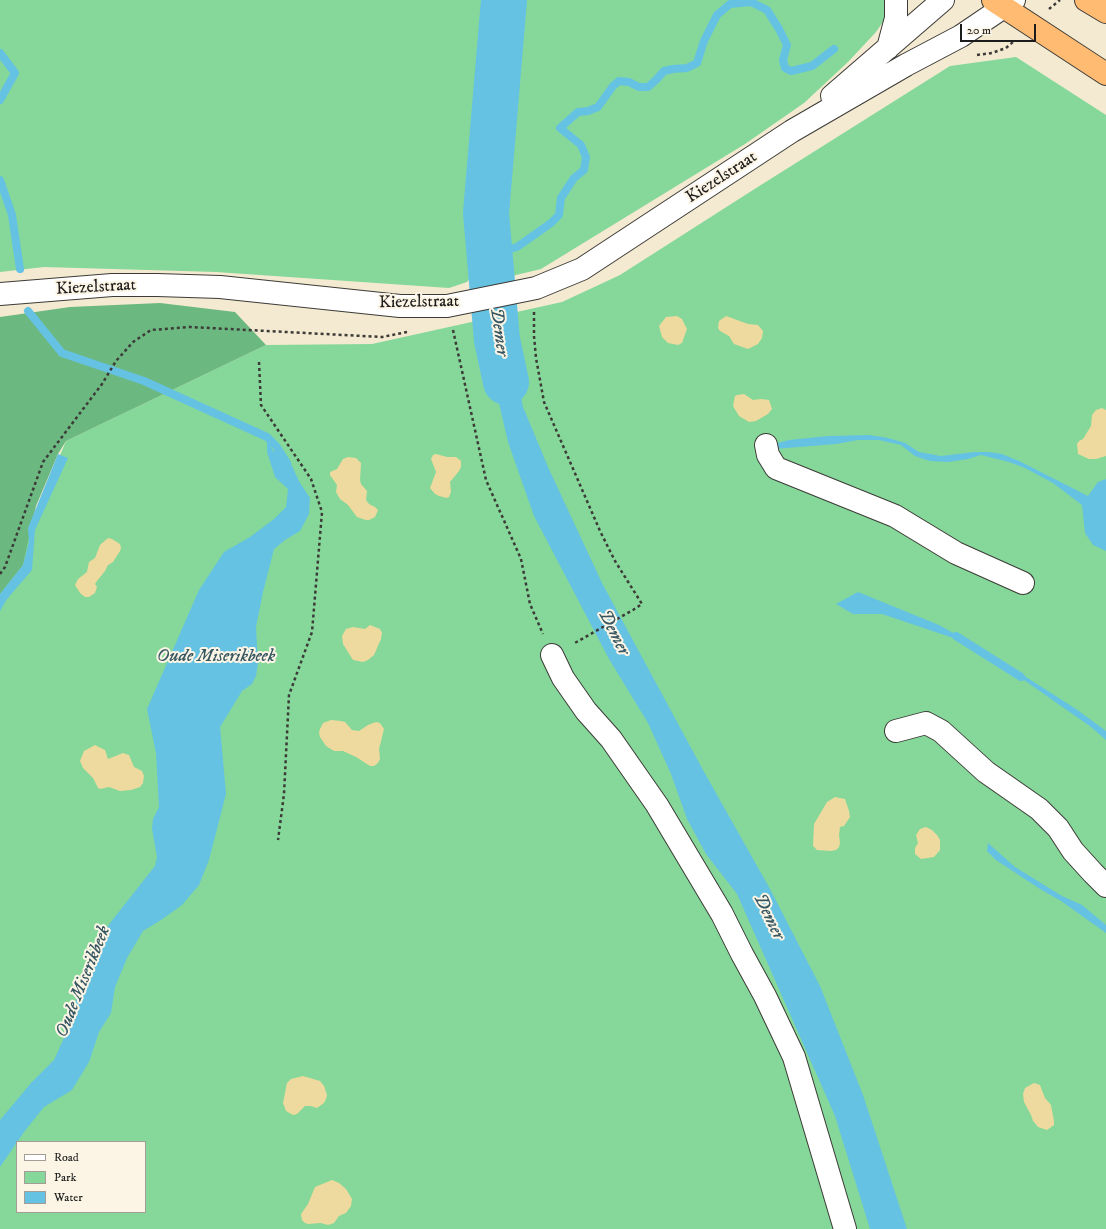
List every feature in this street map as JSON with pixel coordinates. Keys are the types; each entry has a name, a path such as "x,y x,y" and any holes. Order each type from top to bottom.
{"highway":[{"path":"1086,0 1106,12"},
{"path":"1004,2 1106,74"}],"street":[{"path":"888,48 896,18 896,0"},
{"name":"Kiezelstraat","path":"792,131 943,0"},
{"name":"Kiezelstraat","path":"0,294 112,285 157,285 220,287 400,306 447,306 530,289 582,269 792,131 906,65 961,36 1004,2"},
{"path":"766,445 768,455 776,468 895,516 956,553 1023,583"},
{"path":"562,650 563,678 586,711 611,739 657,805 722,914 765,996 794,1057 846,1229"},
{"path":"896,731 926,723 941,731 986,772 1039,810 1058,828 1073,851 1106,886"}],"path":[{"path":"453,329 486,480 521,559 530,604 562,650 642,604 615,561 600,531 544,402 536,358 530,289"},
{"path":"0,574 5,567 43,462 102,384 116,361 133,342 151,330 190,327 382,337 413,330"},
{"path":"259,362 261,405 311,479 322,512 312,632 289,695 284,794 278,840"}],"green space":[{"path":"0,0 490,0 477,148 473,237 475,272 467,282 449,288 216,272 44,267 0,272"},
{"path":"522,0 884,0 886,6 885,19 876,32 848,62 804,103 745,144 541,269 512,276 505,264 499,244 498,220 504,144"},
{"path":"1016,57 1106,115 1106,1229 0,1229 0,591 9,577 66,441 266,345 372,344 562,302 620,275 950,66"},
{"path":"160,303 235,312 266,345 66,441 58,454 36,506 23,565 0,594 0,317 70,307"}],"sand":[{"path":"677,316 682,319 687,329 682,343 678,345 668,343 662,337 659,326 666,317"},
{"path":"726,316 748,324 758,325 763,331 762,338 758,344 748,349 734,344 729,336 720,331 718,328 719,321"},
{"path":"744,394 753,400 769,400 772,409 768,414 756,421 749,422 739,416 733,406 735,396"},
{"path":"1102,408 1106,410 1106,456 1096,459 1089,459 1078,454 1077,444 1083,439 1091,426 1092,415 1096,410"},
{"path":"436,454 447,457 456,457 461,461 459,471 450,482 451,492 447,498 435,494 430,488 436,472 431,459 433,455"},
{"path":"348,457 356,458 361,463 360,480 361,484 367,491 366,500 378,510 375,517 369,520 357,517 348,505 340,499 336,492 337,485 330,475 330,472 337,469 343,459"},
{"path":"108,538 120,544 120,551 95,584 97,587 95,593 89,597 85,597 80,593 75,585 78,579 87,572 89,562 95,558 100,545"},
{"path":"370,625 380,629 382,633 374,655 363,662 353,660 343,644 342,636 346,629 353,627 365,629"},
{"path":"331,720 345,722 352,730 359,731 368,725 376,722 380,723 384,729 379,749 380,759 378,763 374,766 370,766 343,751 334,751 326,746 319,733 323,723"},
{"path":"95,745 105,750 108,759 123,753 129,755 134,767 142,771 144,776 143,783 140,787 120,791 109,787 98,788 93,778 83,768 80,761 84,751"},
{"path":"835,797 845,799 850,817 844,826 840,827 840,843 836,850 817,850 813,846 814,824 827,802"},
{"path":"926,827 937,835 940,840 940,850 934,857 921,859 915,854 915,848 918,843 916,835 920,829"},
{"path":"303,1076 320,1081 324,1086 327,1095 326,1099 324,1103 317,1108 305,1106 297,1114 293,1115 286,1111 283,1103 287,1083 291,1079"},
{"path":"1034,1083 1040,1085 1045,1098 1051,1105 1054,1125 1047,1130 1038,1127 1033,1121 1024,1102 1023,1094 1025,1088"},
{"path":"332,1180 339,1183 346,1189 352,1199 351,1206 346,1213 339,1216 334,1223 328,1225 321,1223 305,1223 302,1220 301,1214 308,1204 315,1187"}],"water":[{"path":"505,318 523,407 548,467 602,583 703,770 770,889 820,986 863,1095 907,1229 870,1229 835,1116 737,894 706,854 687,819 671,774 648,723 609,659 534,516 508,442 494,382 488,322"},
{"path":"869,435 888,438 905,443 919,452 941,456 975,452 1002,454 1088,496 1098,482 1106,479 1106,551 1093,545 1085,533 1082,505 1053,483 1025,468 1009,462 981,455 968,459 948,462 930,461 915,456 901,445 879,440 858,440 836,444 775,449 774,444 789,440 828,436"},
{"name":"Oude Miserikbeek","path":"267,437 273,451 282,455 291,464 300,483 310,498 309,514 300,531 274,549 256,627 258,664 256,676 252,684 242,691 220,727 226,794 209,860 199,885 182,905 143,931 127,958 115,987 111,1013 99,1032 89,1062 72,1090 44,1107 18,1141 16,1141 16,1144 0,1167 0,1120 31,1083 54,1060 68,1029 83,975 92,952 110,923 155,866 157,857 152,829 153,819 159,807 156,753 147,709 199,590 224,552 250,537 274,519 286,507 288,489 275,477 267,452"},
{"path":"58,454 68,458 35,530 32,570 7,599 0,611 0,594 23,565 29,542 28,528"},
{"path":"858,592 939,625 990,654 1076,709 1106,731 1106,740 1091,727 1014,673 965,642 882,614 853,614 836,604"},
{"path":"988,843 1015,867 1062,896 1082,905 1106,925 1106,933 1061,901 996,860 987,851"}],"waterway":[{"name":"Demer","path":"504,0 486,213 497,340 506,382"},
{"path":"489,255 517,247 551,223 559,215 561,198 574,178 584,170 586,157 581,145 560,128 578,112 588,111 598,107 613,86 619,81 629,82 639,87 648,87 664,71 687,68 697,63 704,41 717,15 730,4 751,2 767,10 787,45 783,60 785,68 791,71 812,66 834,49"},
{"name":"Oude Miserikbeek","path":"0,53 15,73 0,100"},
{"name":"Oude Miserikbeek","path":"0,180 12,215 20,269"},
{"name":"Oude Miserikbeek","path":"28,311 62,353 144,381 267,437 276,446 287,463"},
{"path":"956,636 1021,677"}]}
